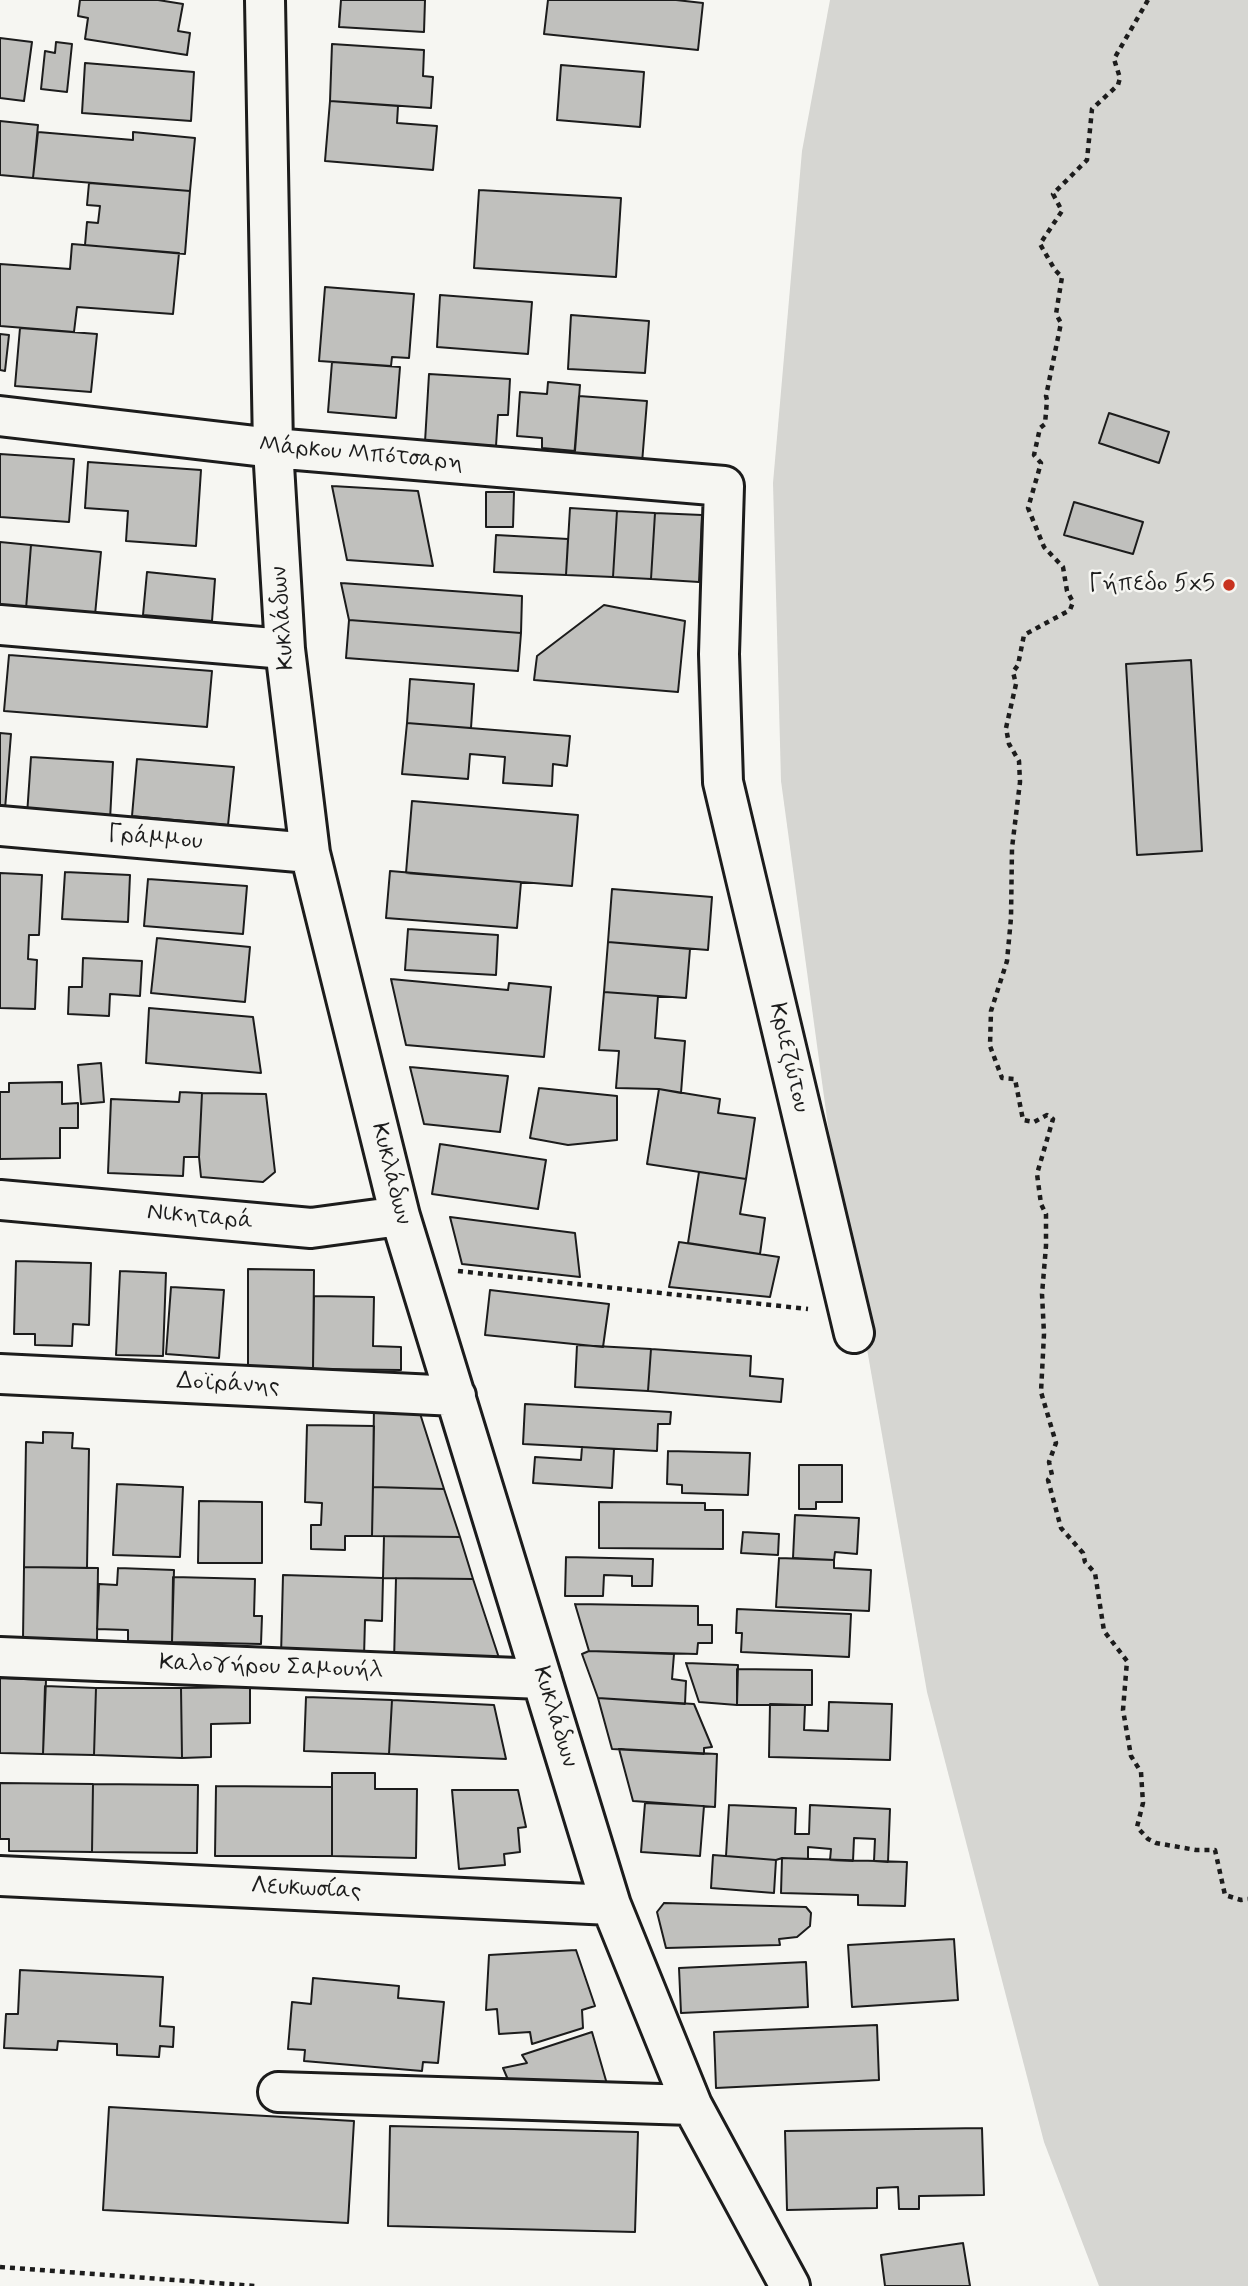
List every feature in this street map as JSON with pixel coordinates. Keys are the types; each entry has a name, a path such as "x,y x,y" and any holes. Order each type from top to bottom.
{"street":[{"name":"Κυκλάδων","path":"265,0 273,447 285,649 310,853 400,1216 611,1905 692,2105 790,2286"},
{"name":"Μάρκου Μπότσαρη","path":"0,416 273,447 724,486"},
{"name":"Κριεζώτου","path":"724,486 719,654 723,782 854,1333"},
{"path":"0,625 285,649"},
{"name":"Γράμμου","path":"0,826 310,853"},
{"name":"Νικηταρά","path":"0,1200 311,1228 400,1216"},
{"name":"Δοϊράνης","path":"0,1374 457,1396"},
{"name":"Καλογήρου Σαμουήλ","path":"0,1657 542,1679"},
{"name":"Λευκωσίας","path":"0,1876 611,1905"},
{"path":"278,2092 692,2105"}],"path":[{"path":"1148,0 1114,60 1120,78 1118,85 1092,109 1087,160 1053,194 1062,211 1041,244 1055,270 1062,277 1056,314 1061,323 1046,397 1045,424 1041,428 1034,455 1041,463 1028,508 1044,547 1063,567 1067,591 1073,602 1070,610 1024,635 1018,665 1013,672 1016,684 1006,728 1009,744 1019,761 1020,782 1012,848 1007,961 991,1011 990,1046 1002,1078 1015,1079 1023,1120 1034,1122 1047,1115 1053,1119 1037,1174 1045,1214 1046,1246 1042,1294 1044,1334 1041,1392 1056,1443 1049,1462 1052,1475 1048,1480 1061,1528 1077,1544 1085,1562 1095,1573 1104,1631 1127,1661 1123,1710 1131,1756 1141,1772 1143,1803 1137,1827 1156,1843 1196,1850 1215,1850 1225,1895 1241,1900 1248,1899"},
{"path":"458,1271 796,1308"},
{"path":"0,2267 255,2286"}],"shaded area":[{"path":"830,0 1248,0 1248,2286 1099,2286 1044,2142 927,1692 828,1126 781,781 773,483 802,151"}],"building":[{"path":"80,0 158,0 183,4 178,31 190,33 187,55 85,39 88,18 78,16"},
{"path":"341,0 425,0 424,32 339,27"},
{"path":"548,0 676,0 703,3 698,50 544,34"},
{"path":"0,38 32,42 24,101 0,98"},
{"path":"56,42 72,44 67,92 41,89 45,51 55,53"},
{"path":"332,44 424,50 423,76 433,77 431,108 330,101"},
{"path":"85,63 194,72 191,121 82,113"},
{"path":"561,65 644,72 640,127 557,120"},
{"path":"330,101 398,106 397,123 437,126 433,170 325,161"},
{"path":"0,121 38,125 33,178 0,175"},
{"path":"38,132 133,140 133,132 195,138 190,191 33,178"},
{"path":"89,183 190,191 185,254 85,245 87,222 98,223 100,206 87,205"},
{"path":"479,190 621,198 616,277 474,268"},
{"path":"72,244 179,253 173,314 77,307 74,332 0,326 0,264 70,269"},
{"path":"325,287 414,294 409,358 392,357 391,366 319,361"},
{"path":"440,295 532,302 528,354 437,347"},
{"path":"571,315 649,321 645,373 568,369"},
{"path":"20,328 97,334 91,392 15,386"},
{"path":"0,334 9,335 5,371 0,370"},
{"path":"332,362 400,367 396,418 328,412"},
{"path":"429,374 510,379 508,415 498,415 496,446 425,442"},
{"path":"548,382 580,385 575,451 542,448 542,438 517,436 520,392 547,394"},
{"path":"579,396 647,401 642,463 574,458"},
{"path":"1109,413 1169,432 1159,463 1099,443"},
{"path":"0,454 74,459 69,522 0,517"},
{"path":"88,462 201,470 196,546 126,541 128,511 85,508"},
{"path":"332,486 418,491 433,566 347,560"},
{"path":"486,492 514,492 513,527 486,527"},
{"path":"1074,502 1143,522 1133,554 1064,535"},
{"path":"570,508 617,511 613,577 566,575"},
{"path":"617,511 655,513 651,579 613,577"},
{"path":"655,513 702,515 699,582 651,579"},
{"path":"496,535 568,539 566,575 494,572"},
{"path":"0,542 31,545 26,609 0,607"},
{"path":"31,545 101,552 95,615 26,609"},
{"path":"147,572 215,579 212,621 143,615"},
{"path":"341,583 522,596 521,633 349,620"},
{"path":"604,605 685,621 678,692 534,680 537,656"},
{"path":"349,620 521,633 518,671 346,658"},
{"path":"9,655 212,671 207,727 4,711"},
{"path":"1191,660 1202,851 1137,855 1126,664"},
{"path":"410,679 474,684 471,728 407,723"},
{"path":"407,723 570,736 567,766 553,764 552,786 503,783 505,757 470,754 468,779 402,774"},
{"path":"0,733 11,734 5,809 0,808"},
{"path":"31,757 113,762 110,820 27,815"},
{"path":"137,759 234,767 228,825 132,816"},
{"path":"412,801 578,815 572,886 406,873"},
{"path":"390,871 521,882 517,928 386,918"},
{"path":"65,872 130,875 128,922 62,919"},
{"path":"0,873 42,875 39,935 29,935 28,959 37,960 35,1009 0,1008"},
{"path":"148,879 247,886 243,934 144,926"},
{"path":"612,889 712,897 708,950 608,942"},
{"path":"408,929 498,935 496,975 405,970"},
{"path":"157,938 250,947 245,1002 151,993"},
{"path":"608,942 690,949 686,998 604,992"},
{"path":"83,958 142,961 140,996 110,994 109,1016 68,1014 69,987 82,987"},
{"path":"391,979 508,990 509,983 551,987 544,1057 406,1045"},
{"path":"604,992 658,996 655,1038 685,1041 681,1093 659,1089 616,1088 619,1051 599,1050"},
{"path":"149,1008 253,1017 261,1073 146,1063"},
{"path":"101,1063 104,1102 81,1104 78,1065"},
{"path":"410,1067 508,1076 500,1132 424,1124"},
{"path":"62,1082 62,1104 78,1103 78,1128 60,1128 60,1158 0,1159 0,1092 9,1092 9,1083"},
{"path":"539,1088 617,1096 617,1140 568,1145 530,1138"},
{"path":"659,1089 720,1099 718,1113 755,1118 746,1179 647,1164"},
{"path":"180,1092 202,1093 199,1157 184,1157 183,1176 108,1173 111,1099 179,1102"},
{"path":"202,1093 266,1094 275,1172 263,1182 201,1177 199,1157"},
{"path":"440,1144 546,1160 538,1209 432,1194"},
{"path":"699,1172 746,1179 740,1214 765,1218 760,1254 688,1243"},
{"path":"450,1217 575,1233 580,1277 462,1264"},
{"path":"679,1242 779,1257 770,1297 669,1287"},
{"path":"16,1261 91,1263 89,1325 73,1324 72,1346 35,1345 35,1334 14,1334"},
{"path":"248,1269 314,1270 313,1369 248,1369"},
{"path":"120,1271 166,1273 163,1356 116,1355"},
{"path":"171,1287 224,1290 219,1358 166,1354"},
{"path":"490,1290 609,1304 603,1347 485,1335"},
{"path":"314,1296 374,1297 373,1346 401,1347 401,1370 313,1369"},
{"path":"577,1345 651,1349 648,1391 575,1387"},
{"path":"651,1349 751,1356 750,1376 783,1379 781,1402 648,1391"},
{"path":"374,1403 417,1404 444,1489 373,1487"},
{"path":"525,1404 671,1412 670,1424 658,1424 657,1451 523,1444"},
{"path":"307,1425 374,1426 372,1536 345,1536 345,1550 311,1549 311,1525 321,1525 322,1503 305,1502"},
{"path":"43,1432 73,1433 72,1448 89,1449 87,1568 24,1567 26,1442 43,1443"},
{"path":"582,1447 614,1449 612,1488 533,1483 535,1457 581,1460"},
{"path":"668,1451 750,1453 748,1495 682,1493 682,1485 667,1484"},
{"path":"799,1465 842,1465 842,1502 816,1502 816,1509 799,1509"},
{"path":"117,1484 183,1487 180,1557 113,1555"},
{"path":"373,1487 444,1489 460,1537 372,1536"},
{"path":"199,1501 262,1502 262,1563 198,1563"},
{"path":"599,1502 705,1503 705,1510 723,1510 723,1549 599,1548"},
{"path":"795,1515 859,1518 857,1554 835,1552 834,1560 793,1558"},
{"path":"743,1532 779,1534 778,1555 741,1553"},
{"path":"384,1536 460,1537 473,1579 383,1578"},
{"path":"566,1557 653,1559 652,1586 632,1586 632,1576 604,1575 603,1596 565,1596"},
{"path":"779,1558 834,1560 834,1568 871,1570 869,1611 776,1607"},
{"path":"24,1567 98,1568 97,1640 23,1639"},
{"path":"118,1568 174,1570 172,1642 128,1641 128,1630 97,1629 99,1584 117,1585"},
{"path":"283,1575 383,1578 382,1621 365,1620 364,1657 281,1656"},
{"path":"173,1577 255,1579 254,1616 262,1616 261,1644 172,1642"},
{"path":"396,1578 473,1579 501,1664 394,1662"},
{"path":"575,1604 698,1606 698,1625 712,1625 712,1643 698,1643 697,1654 589,1651"},
{"path":"737,1609 851,1614 849,1657 741,1652 742,1633 736,1633"},
{"path":"589,1651 674,1654 672,1679 686,1681 685,1704 598,1698 582,1654"},
{"path":"686,1663 738,1665 737,1705 699,1702"},
{"path":"737,1669 812,1670 812,1705 737,1705"},
{"path":"0,1678 46,1680 43,1754 0,1753"},
{"path":"45,1686 96,1688 94,1755 43,1754"},
{"path":"250,1687 250,1723 211,1724 211,1757 182,1758 181,1688"},
{"path":"96,1688 181,1688 182,1758 94,1755"},
{"path":"306,1697 392,1700 389,1754 304,1751"},
{"path":"598,1698 694,1704 712,1747 704,1748 704,1754 612,1749"},
{"path":"392,1700 494,1705 506,1759 389,1754"},
{"path":"829,1702 892,1704 890,1760 769,1757 770,1704 805,1705 804,1730 828,1731"},
{"path":"619,1749 717,1754 715,1807 633,1801"},
{"path":"332,1773 375,1773 375,1789 417,1789 416,1858 332,1856"},
{"path":"0,1783 93,1784 92,1852 9,1851 9,1839 0,1839"},
{"path":"93,1784 198,1785 197,1853 92,1852"},
{"path":"216,1786 332,1787 332,1856 215,1856"},
{"path":"452,1790 518,1790 526,1827 518,1828 520,1852 504,1854 505,1865 459,1869"},
{"path":"645,1803 704,1806 700,1856 641,1852"},
{"path":"729,1805 796,1808 795,1834 809,1834 810,1805 890,1809 888,1862 874,1861 875,1839 854,1838 853,1861 830,1860 831,1849 808,1847 808,1859 776,1860 726,1856"},
{"path":"713,1855 776,1860 774,1893 711,1888"},
{"path":"782,1858 907,1862 905,1906 858,1905 858,1895 781,1893"},
{"path":"664,1903 806,1907 811,1913 810,1926 797,1937 779,1939 780,1945 666,1948 657,1912"},
{"path":"954,1939 958,2000 852,2007 848,1945"},
{"path":"576,1950 595,2006 582,2010 583,2028 532,2044 530,2032 499,2034 497,2009 486,2010 489,1955"},
{"path":"806,1962 808,2007 681,2013 679,1968"},
{"path":"20,1970 163,1977 160,2026 174,2027 173,2047 160,2046 159,2057 117,2055 117,2044 58,2041 57,2050 4,2048 6,2014 18,2014"},
{"path":"313,1978 399,1986 398,1998 444,2002 438,2063 423,2062 422,2071 304,2061 305,2050 288,2049 292,2002 311,2004"},
{"path":"877,2025 879,2080 716,2088 714,2032"},
{"path":"592,2032 609,2091 515,2096 503,2068 527,2063 522,2055"},
{"path":"109,2107 354,2121 348,2223 103,2210"},
{"path":"390,2126 638,2132 635,2232 388,2226"},
{"path":"982,2128 984,2195 919,2196 919,2209 899,2209 898,2187 877,2188 877,2208 787,2210 785,2131"},
{"path":"963,2243 970,2286 885,2286 881,2255"}],"place":[{"name":"Γήπεδο 5x5","path":"1229,585"}]}
